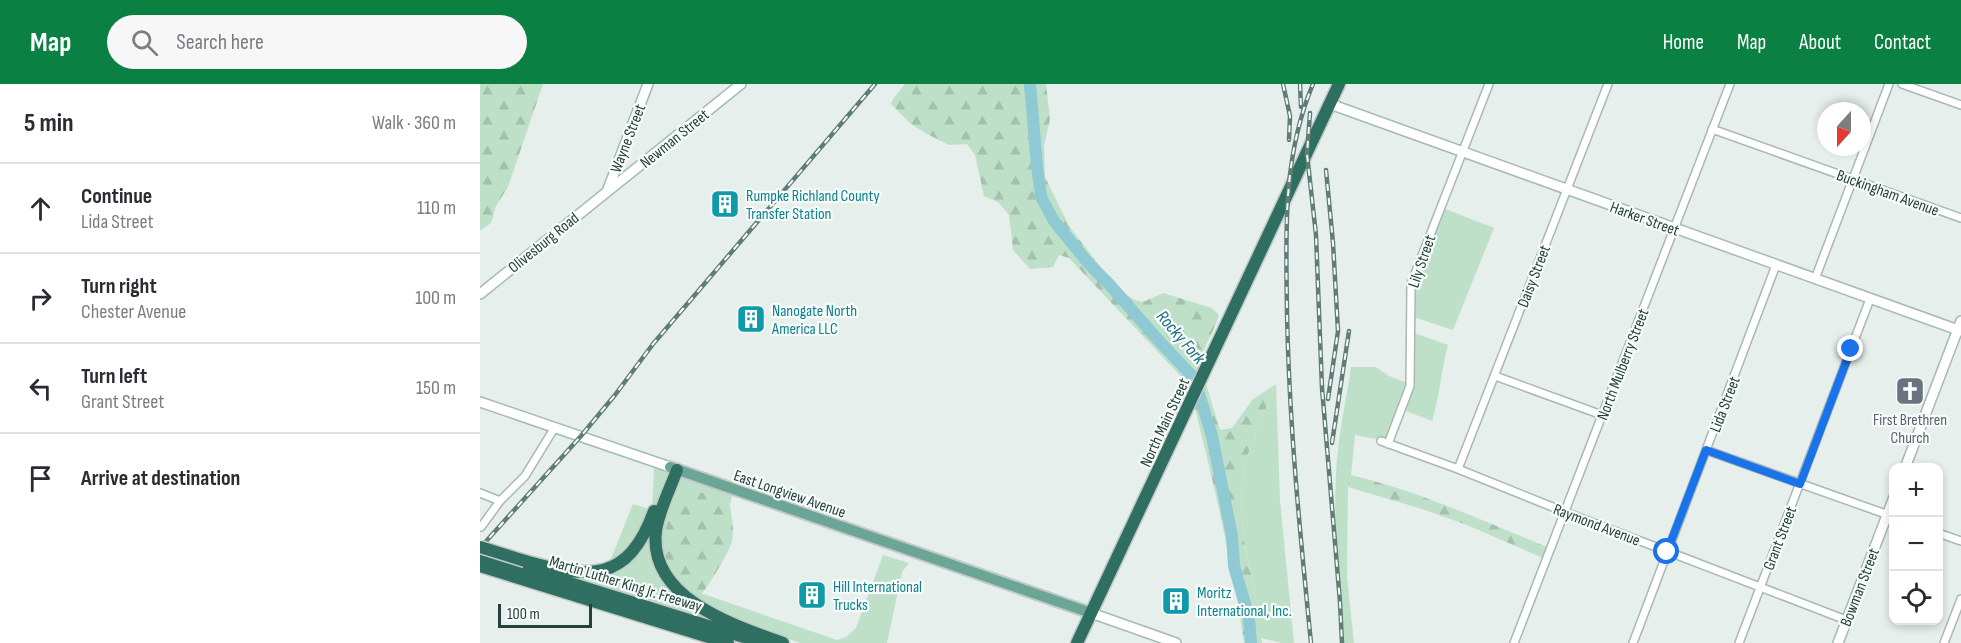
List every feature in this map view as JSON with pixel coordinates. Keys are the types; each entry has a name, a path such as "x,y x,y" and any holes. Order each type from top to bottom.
{"highway":[{"name":"North Main Street","path":"1077,643 1339,84"},
{"path":"480,572 556,569 583,573 603,570 618,563 631,553 646,532 673,469"},
{"path":"673,469 657,529 658,558 666,576 680,593 700,607 783,643"},
{"path":"480,547 516,571"},
{"name":"Martin Luther King Jr. Freeway","path":"480,555 516,571 763,643"},
{"name":"Martin Luther King Jr. Freeway","path":"480,566 516,571 535,583 728,643"},
{"path":"599,603 619,615 711,643"}],"main road":[{"name":"East Longview Avenue","path":"673,469 1091,613"}],"street":[{"name":"Wayne Street","path":"607,191 648,84"},
{"name":"Newman Street","path":"607,191 741,84"},
{"name":"Lily Street","path":"1385,442 1410,386 1412,284 1489,84"},
{"name":"Daisy Street","path":"1458,469 1608,84"},
{"name":"North Mulberry Street","path":"1514,643 1730,84"},
{"path":"1815,279 1888,84"},
{"path":"1902,84 1961,105"},
{"name":"Harker Street","path":"1330,104 1870,299 1960,327"},
{"name":"Buckingham Avenue","path":"1712,129 1961,218"},
{"name":"Olivesburg Road","path":"480,294 607,191"},
{"name":"Lida Street","path":"1633,643 1776,265"},
{"name":"Grant Street","path":"1739,643 1870,299"},
{"path":"1907,463 1960,327"},
{"path":"1495,376 1602,415"},
{"name":"East Longview Avenue","path":"480,402 673,469"},
{"path":"482,527 500,501 525,476 555,427"},
{"name":"Raymond Avenue","path":"1385,442 1846,620"},
{"path":"1706,450 1889,516"},
{"path":"480,493 500,501"},
{"name":"Bowman Street","path":"1838,643 1890,517"},
{"path":"1943,535 1961,541"},
{"path":"1944,643 1961,599"},
{"path":"1091,613 1176,643"}],"green space":[{"path":"480,84 543,84 508,187 496,206 491,223 480,231"},
{"path":"905,84 1046,84 1050,119 1044,146 1045,177 1069,226 1106,274 1135,300 1143,302 1163,293 1212,308 1219,315 1199,363 1202,368 1191,387 1069,258 1059,255 1053,267 1030,269 1013,250 1009,215 998,202 984,196 975,155 967,144 949,145 927,134 911,124 891,104"},
{"path":"1443,208 1494,228 1453,330 1414,317 1416,278"},
{"path":"1412,332 1448,345 1432,421 1406,411 1413,385"},
{"path":"1351,367 1376,367 1389,376 1407,383 1387,441 1355,435 1348,487 1347,577 1354,643 1344,643 1336,546 1335,498 1338,449"},
{"path":"1206,384 1220,430 1232,428 1253,399 1273,386 1272,395 1256,428 1255,439 1245,460 1241,500 1244,541 1257,603 1256,610 1251,614 1251,621 1259,627 1262,643 1244,643 1229,554 1195,408"},
{"path":"1276,385 1280,500 1294,643 1281,643 1261,638 1252,619 1257,603 1244,540 1241,500 1245,460 1255,439 1256,428 1272,395 1273,386"},
{"path":"654,467 733,494 730,504 721,499 686,588 837,640 846,637 856,628 883,555 909,563 902,572 887,643 800,643 775,634 728,624 576,578 559,566 591,566 610,561 633,504 652,510"},
{"path":"1351,475 1426,498 1547,547 1543,558 1467,525 1348,487"},
{"path":"687,488 730,504 733,536 730,546 701,595 686,587 673,576 662,554 665,532 679,490"}],"waterway":[{"name":"Rocky Fork","path":"1030,84 1041,197 1054,221 1089,264 1194,378 1212,436 1232,536 1234,566 1249,618 1251,643"}],"railway":[{"path":"480,548 581,436 653,344 875,84"},
{"path":"1283,84 1290,116 1289,140"},
{"path":"1300,84 1301,107"},
{"path":"1311,643 1293,437 1288,354 1286,253 1291,168 1303,112 1313,84"},
{"path":"1310,113 1307,154 1316,235 1322,388 1342,643"},
{"path":"1326,170 1338,331 1328,399"},
{"path":"1332,443 1349,331"}],"place":[{"name":"Rumpke Richland County Transfer Station","path":"725,204"},
{"name":"Nanogate North America LLC","path":"751,319"},
{"name":"First Brethren Church","path":"1910,391"},
{"name":"Hill International Trucks","path":"812,595"},
{"name":"Moritz International, Inc.","path":"1176,601"}],"route":[{"path":"1667,552 1706,450 1800,484 1851,349"}]}
